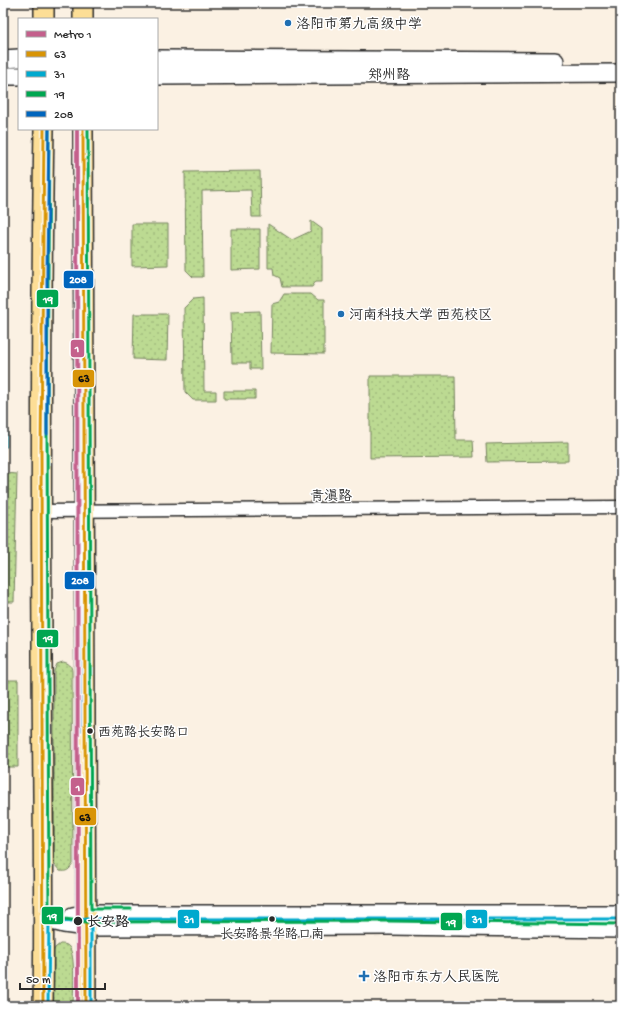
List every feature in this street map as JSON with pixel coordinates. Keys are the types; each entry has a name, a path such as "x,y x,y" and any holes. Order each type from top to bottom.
{"main road":[{"path":"44,3 44,18"},
{"path":"83,3 83,18"},
{"path":"3,59 18,58"},
{"name":"郑州路","path":"158,59 621,61"},
{"name":"郑州路","path":"158,76 621,73"},
{"path":"3,76 18,76"},
{"path":"43,1006 42,271 44,130"},
{"path":"83,130 86,1006"},
{"path":"44,919 64,924 86,920 621,914"},
{"path":"86,920 621,929"}],"street":[{"name":"青滇路","path":"42,511 84,512 621,507"}],"green space":[{"path":"260,171 261,217 252,217 251,190 202,191 203,277 193,277 186,270 185,172"},
{"path":"311,221 322,229 322,281 316,281 312,287 282,287 280,278 274,275 273,268 268,268 268,224 292,240 311,231"},
{"path":"132,224 168,224 168,265 132,266"},
{"path":"231,229 260,229 260,269 231,270"},
{"path":"284,294 311,294 318,300 324,300 324,354 271,353 272,304 279,302"},
{"path":"203,298 204,391 216,391 216,400 193,400 185,392 184,308 193,299"},
{"path":"260,311 261,369 250,369 250,363 232,363 231,312"},
{"path":"134,314 168,314 167,360 133,359"},
{"path":"370,376 455,376 456,440 473,440 474,457 370,458"},
{"path":"224,391 255,391 255,399 224,399"},
{"path":"568,442 568,461 487,462 486,444"},
{"path":"3,473 17,474 14,602 3,602"},
{"path":"63,662 70,665 72,672 73,864 68,870 60,871 54,864 54,671 57,664"},
{"path":"3,680 18,680 18,767 3,767"},
{"path":"60,944 65,944 68,946 73,958 73,1006 53,1006 53,951"}],"water":[{"path":"3,400 7,400 7,447 3,447"}],"metro line":[{"name":"1","path":"77,130 78,1006"}],"transit line":[{"name":"63","path":"43,1006 41,448 44,130"},
{"name":"19","path":"49,130 47,425 49,915 86,922 389,921 621,924"},
{"name":"208","path":"47,434 49,130"},
{"name":"208","path":"78,130 80,731"},
{"name":"63","path":"83,130 86,1006"},
{"name":"19","path":"88,130 91,909 131,909"},
{"name":"31","path":"48,1006 49,919"},
{"name":"31","path":"45,924 86,919 621,919"},
{"name":"31","path":"91,927 91,1006"}],"place":[{"name":"洛阳市第九高级中学","path":"288,23"},
{"name":"河南科技大学 西苑校区","path":"341,314"},
{"name":"西苑路长安路口","path":"90,731"},
{"name":"长安路景华路口南","path":"272,919"},
{"name":"长安路","path":"78,921"},
{"name":"洛阳市东方人民医院","path":"364,976"}]}
